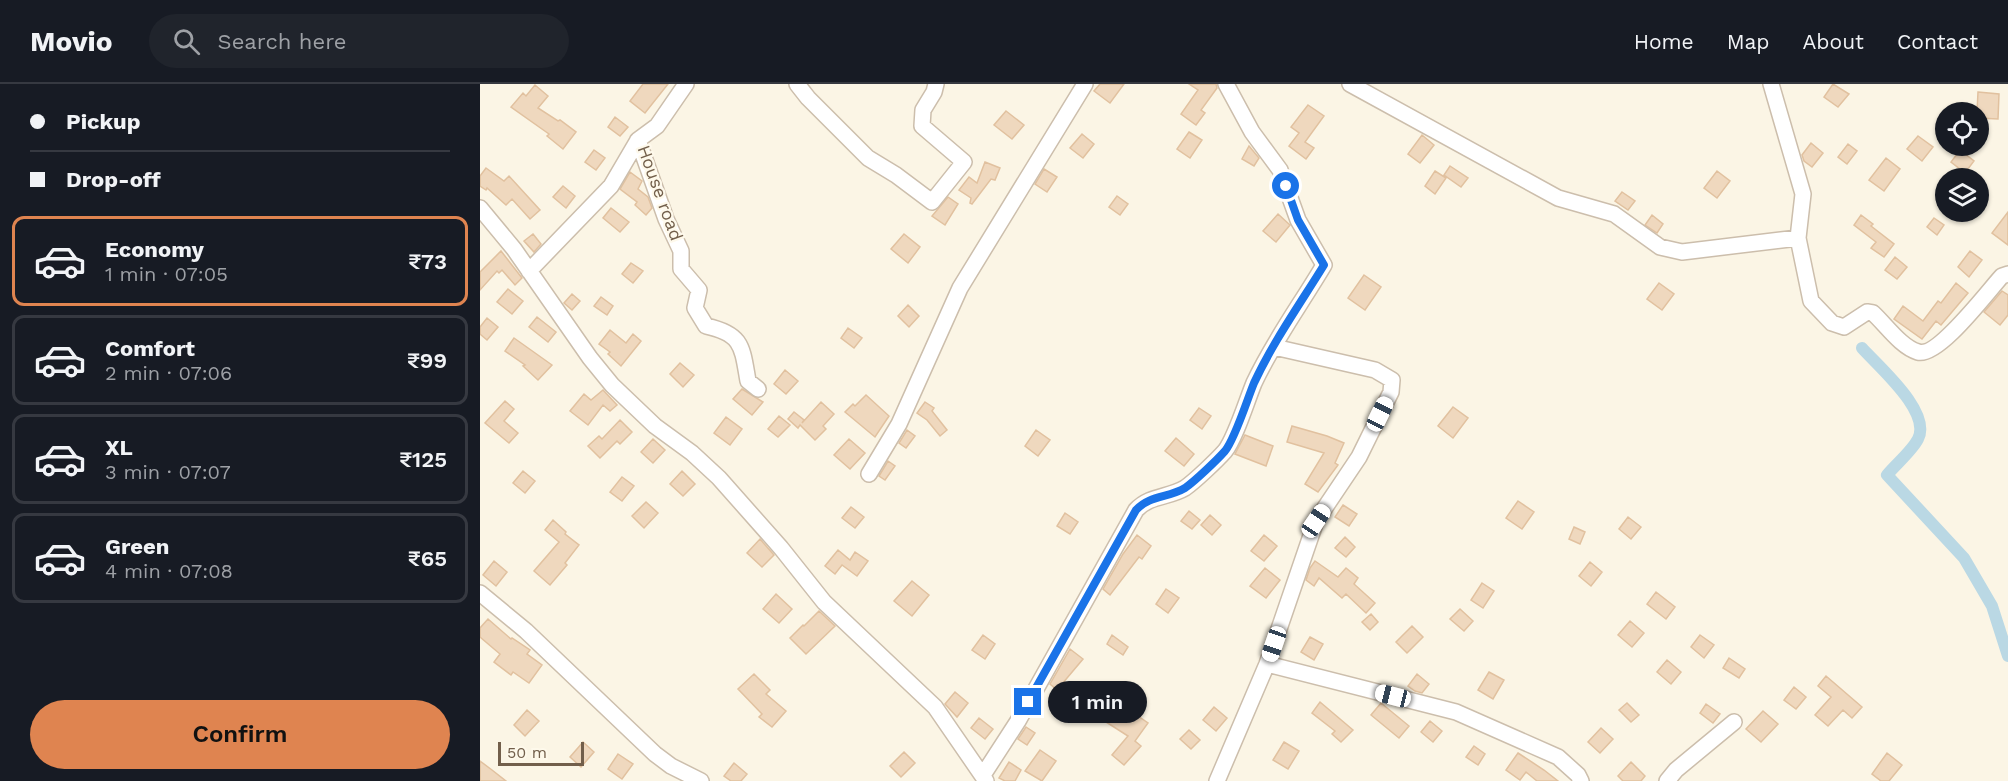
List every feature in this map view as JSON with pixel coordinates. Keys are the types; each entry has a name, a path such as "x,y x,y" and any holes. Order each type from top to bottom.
{"street":[{"name":"House road","path":"686,84 657,126 638,140 666,219 681,251 681,269 699,290 695,308 706,326 724,330 742,346 748,381 758,389"},
{"path":"797,84 808,99 868,158 896,175 932,202 964,162 922,126 923,110 936,84"},
{"path":"869,474 899,424 960,288 1085,84"},
{"path":"480,208 507,241 590,358 612,385 655,426 692,453 719,478 825,602 935,707 985,778 1136,510 1153,498 1185,488 1227,449 1255,382 1324,265 1298,220 1280,170 1252,132 1226,84"},
{"path":"1350,84 1558,198 1614,214 1660,247 1682,252 1798,238"},
{"path":"1771,84 1803,194 1798,238 1811,301 1823,316 1832,323 1844,327 1867,312 1873,313 1908,346 1925,353 1946,339 2001,276 2008,274"},
{"path":"529,271 611,186 638,140"},
{"path":"1217,781 1267,664 1316,521 1359,457 1391,392 1392,380 1375,370 1274,347"},
{"path":"480,593 526,631 655,754 671,766 701,781"},
{"path":"1267,664 1456,712 1558,757 1578,775 1581,781"},
{"path":"1667,781 1676,770 1734,722"}],"building":[{"path":"643,84 668,84 645,113 630,101"},
{"path":"1100,84 1124,84 1110,103 1094,91"},
{"path":"1189,84 1216,84 1217,88 1201,110 1205,113 1196,125 1181,114 1198,90"},
{"path":"1833,84 1849,94 1838,107 1824,97"},
{"path":"535,85 548,96 538,108 576,132 563,149 547,136 549,134 511,107 523,93 526,96"},
{"path":"1978,92 1999,94 1998,119 1989,119 1989,102 1978,102"},
{"path":"1308,105 1324,116 1305,142 1314,148 1306,159 1289,146 1299,133 1291,127"},
{"path":"1006,111 1024,125 1012,139 994,125"},
{"path":"615,117 628,127 620,136 608,127"},
{"path":"1189,132 1202,140 1190,158 1177,149"},
{"path":"1082,134 1094,144 1083,158 1070,148"},
{"path":"1422,135 1434,145 1420,163 1408,154"},
{"path":"1918,136 1933,147 1922,161 1907,149"},
{"path":"1811,143 1823,153 1812,167 1804,161 1802,155"},
{"path":"1848,144 1857,151 1847,164 1838,157"},
{"path":"1249,146 1259,158 1254,166 1242,159"},
{"path":"594,150 605,158 596,170 585,162"},
{"path":"1956,156 1968,156 1974,161 1969,168 1959,168 1951,162"},
{"path":"1886,158 1900,169 1884,191 1869,180"},
{"path":"985,162 1000,168 995,180 991,179 972,204 970,203 971,198 959,190 969,177 977,183"},
{"path":"1450,166 1468,178 1461,187 1444,175"},
{"path":"486,168 504,181 509,176 540,210 530,219 512,199 506,205 487,188 486,190 480,186 480,176"},
{"path":"1044,169 1057,177 1047,192 1035,184"},
{"path":"1435,171 1446,178 1435,194 1425,186"},
{"path":"1717,171 1730,181 1717,198 1704,188"},
{"path":"630,172 642,181 638,189 648,197 652,208 646,215 635,205 637,202 620,189"},
{"path":"563,186 575,196 566,208 553,197"},
{"path":"1622,192 1635,201 1628,210 1615,201"},
{"path":"1117,196 1128,204 1120,215 1109,207"},
{"path":"948,197 958,204 945,225 932,216"},
{"path":"611,208 629,222 620,232 603,218"},
{"path":"2008,212 2008,245 1992,233"},
{"path":"1278,214 1290,225 1276,242 1263,231"},
{"path":"1652,215 1663,224 1657,233 1645,225"},
{"path":"1861,215 1894,244 1884,257 1871,248 1876,242 1854,225"},
{"path":"1934,218 1935,222 1944,225 1937,235 1927,227"},
{"path":"533,234 541,244 534,252 524,241"},
{"path":"904,234 920,247 908,263 891,249"},
{"path":"501,251 522,278 515,285 502,270 499,273 497,271 480,290 480,272"},
{"path":"1970,251 1982,260 1969,277 1958,267"},
{"path":"1895,257 1907,267 1897,279 1885,270"},
{"path":"631,263 643,271 633,283 622,274"},
{"path":"1364,275 1381,287 1365,310 1348,298"},
{"path":"1659,283 1674,294 1662,310 1647,299"},
{"path":"1956,283 1968,293 1941,325 1936,321 1922,339 1894,319 1903,306 1923,321"},
{"path":"508,289 523,301 512,314 497,302"},
{"path":"2002,291 2008,295 2008,315 2000,325 1984,312"},
{"path":"572,294 580,301 572,310 564,303"},
{"path":"601,297 613,306 607,315 594,306"},
{"path":"908,305 919,316 909,327 898,316"},
{"path":"537,317 556,332 548,342 529,327"},
{"path":"487,318 498,327 487,340 480,334 480,327"},
{"path":"848,328 862,338 854,348 841,338"},
{"path":"610,330 626,343 633,334 641,341 621,366 608,354 610,352 599,344"},
{"path":"514,338 552,365 538,380 523,366 525,365 505,351"},
{"path":"680,363 694,375 683,387 670,374"},
{"path":"785,370 798,381 786,394 774,384"},
{"path":"742,389 763,402 752,415 733,399"},
{"path":"603,390 617,405 610,411 603,405 588,425 570,411 584,394 591,400"},
{"path":"866,395 889,416 875,437 845,412"},
{"path":"505,401 514,409 504,421 518,433 509,443 485,423"},
{"path":"821,402 834,414 823,426 826,429 815,440 800,425 798,428 788,419 794,412 804,420 802,423"},
{"path":"925,402 934,408 932,411 947,430 940,436 927,420 917,413"},
{"path":"1453,407 1468,418 1453,438 1438,426"},
{"path":"1199,408 1211,416 1202,429 1190,420"},
{"path":"779,416 790,425 778,437 768,429"},
{"path":"726,417 742,429 730,445 714,433"},
{"path":"620,420 632,432 620,444 617,441 600,458 588,446 599,436 602,439"},
{"path":"1292,426 1344,443 1335,463 1338,465 1318,492 1305,484 1324,453 1287,442"},
{"path":"907,430 915,436 906,448 899,443"},
{"path":"1036,430 1050,440 1038,456 1025,446"},
{"path":"1245,435 1273,446 1266,466 1235,454"},
{"path":"1176,438 1194,454 1184,466 1165,451"},
{"path":"653,439 665,450 653,463 641,452"},
{"path":"849,439 865,453 850,469 834,455"},
{"path":"888,461 895,466 885,480 879,476"},
{"path":"523,471 535,481 525,493 513,483"},
{"path":"682,471 695,484 683,496 670,484"},
{"path":"622,477 634,486 622,501 610,492"},
{"path":"1518,501 1534,512 1522,529 1506,518"},
{"path":"646,502 658,513 644,528 632,516"},
{"path":"1343,505 1357,514 1349,526 1335,517"},
{"path":"851,507 864,517 855,528 842,518"},
{"path":"1189,511 1200,520 1192,529 1181,521"},
{"path":"1065,513 1078,522 1070,534 1057,526"},
{"path":"1210,515 1221,525 1212,535 1201,525"},
{"path":"1628,517 1641,527 1631,539 1619,529"},
{"path":"553,520 579,545 565,563 567,565 550,585 534,571 559,542 545,530"},
{"path":"1574,527 1585,532 1580,544 1569,539"},
{"path":"1137,535 1151,546 1142,559 1139,557 1110,595 1103,589"},
{"path":"1264,535 1277,546 1264,561 1251,551"},
{"path":"1345,537 1355,547 1346,557 1335,548"},
{"path":"760,539 774,555 762,567 747,553"},
{"path":"838,550 850,560 855,552 868,561 857,576 842,565 835,574 825,566"},
{"path":"494,561 507,572 496,586 483,575"},
{"path":"1315,561 1338,577 1346,568 1358,578 1354,584 1375,603 1366,613 1346,594 1342,598 1319,578 1314,586 1306,580"},
{"path":"1590,562 1602,572 1591,586 1579,576"},
{"path":"1265,568 1280,580 1266,598 1250,586"},
{"path":"912,581 929,595 912,616 894,601"},
{"path":"1482,583 1494,591 1483,608 1471,600"},
{"path":"1166,589 1179,598 1168,613 1156,604"},
{"path":"1656,592 1675,607 1666,619 1647,604"},
{"path":"776,594 792,609 779,623 763,609"},
{"path":"1460,609 1473,621 1464,631 1450,619"},
{"path":"819,611 835,626 806,654 790,638"},
{"path":"1371,614 1378,622 1370,630 1362,622"},
{"path":"488,619 511,639 530,650 527,654 542,665 529,683 513,672 511,675 494,662 500,654 480,637 480,628"},
{"path":"1630,621 1644,633 1632,647 1618,635"},
{"path":"1412,626 1423,637 1407,653 1396,642"},
{"path":"983,635 995,644 985,659 972,650"},
{"path":"1112,635 1128,647 1123,655 1107,644"},
{"path":"1700,635 1714,645 1704,658 1691,647"},
{"path":"1310,637 1323,644 1314,660 1301,652"},
{"path":"1070,649 1083,659 1057,690 1050,684"},
{"path":"1729,658 1745,669 1739,678 1723,668"},
{"path":"1667,660 1681,672 1671,684 1657,672"},
{"path":"1489,672 1504,680 1493,699 1478,690"},
{"path":"754,674 770,690 766,694 786,711 772,727 759,717 762,714 738,689"},
{"path":"1417,674 1429,684 1422,693 1408,686"},
{"path":"1826,676 1862,707 1852,718 1843,710 1828,726 1815,715 1831,697 1818,686"},
{"path":"1794,687 1806,697 1796,709 1784,700"},
{"path":"955,692 968,703 957,717 945,704"},
{"path":"1320,702 1353,730 1341,742 1332,734 1335,731 1312,713"},
{"path":"1381,703 1409,726 1399,738 1371,715"},
{"path":"1627,703 1639,715 1631,722 1619,710"},
{"path":"1706,704 1720,714 1713,723 1700,713"},
{"path":"1214,707 1227,718 1216,731 1203,720"},
{"path":"1116,708 1132,719 1135,714 1148,723 1135,741 1141,746 1124,765 1112,755 1128,736 1106,722"},
{"path":"527,710 539,721 525,736 514,725"},
{"path":"1763,711 1778,724 1761,742 1746,729"},
{"path":"979,718 993,729 985,739 971,728"},
{"path":"1430,721 1442,731 1433,742 1421,732"},
{"path":"1026,727 1035,733 1027,745 1018,739"},
{"path":"1601,728 1613,739 1600,753 1588,742"},
{"path":"1189,730 1200,740 1191,749 1180,739"},
{"path":"583,742 594,752 581,767 570,757"},
{"path":"1284,742 1299,751 1288,769 1273,760"},
{"path":"1474,746 1485,754 1478,765 1466,757"},
{"path":"1040,750 1056,761 1042,781 1025,771"},
{"path":"904,752 915,763 901,777 890,766"},
{"path":"1518,753 1558,781 1537,781 1526,772 1520,780 1506,770"},
{"path":"1887,753 1902,765 1889,781 1881,781 1872,774"},
{"path":"618,754 633,764 622,779 608,769"},
{"path":"480,761 492,770 506,781 480,781"},
{"path":"1009,762 1021,770 1015,781 1005,781 999,778"},
{"path":"1631,762 1645,776 1641,781 1623,781 1618,776"},
{"path":"734,763 747,774 741,781 731,781 724,776"}],"waterway":[{"path":"1862,348 1902,390 1918,416 1920,428 1918,439 1887,475 1964,558 1992,606 2008,656"}],"route":[{"path":"1028,702 1136,510 1153,498 1185,488 1227,449 1255,382 1324,265 1298,220 1286,186"}]}
